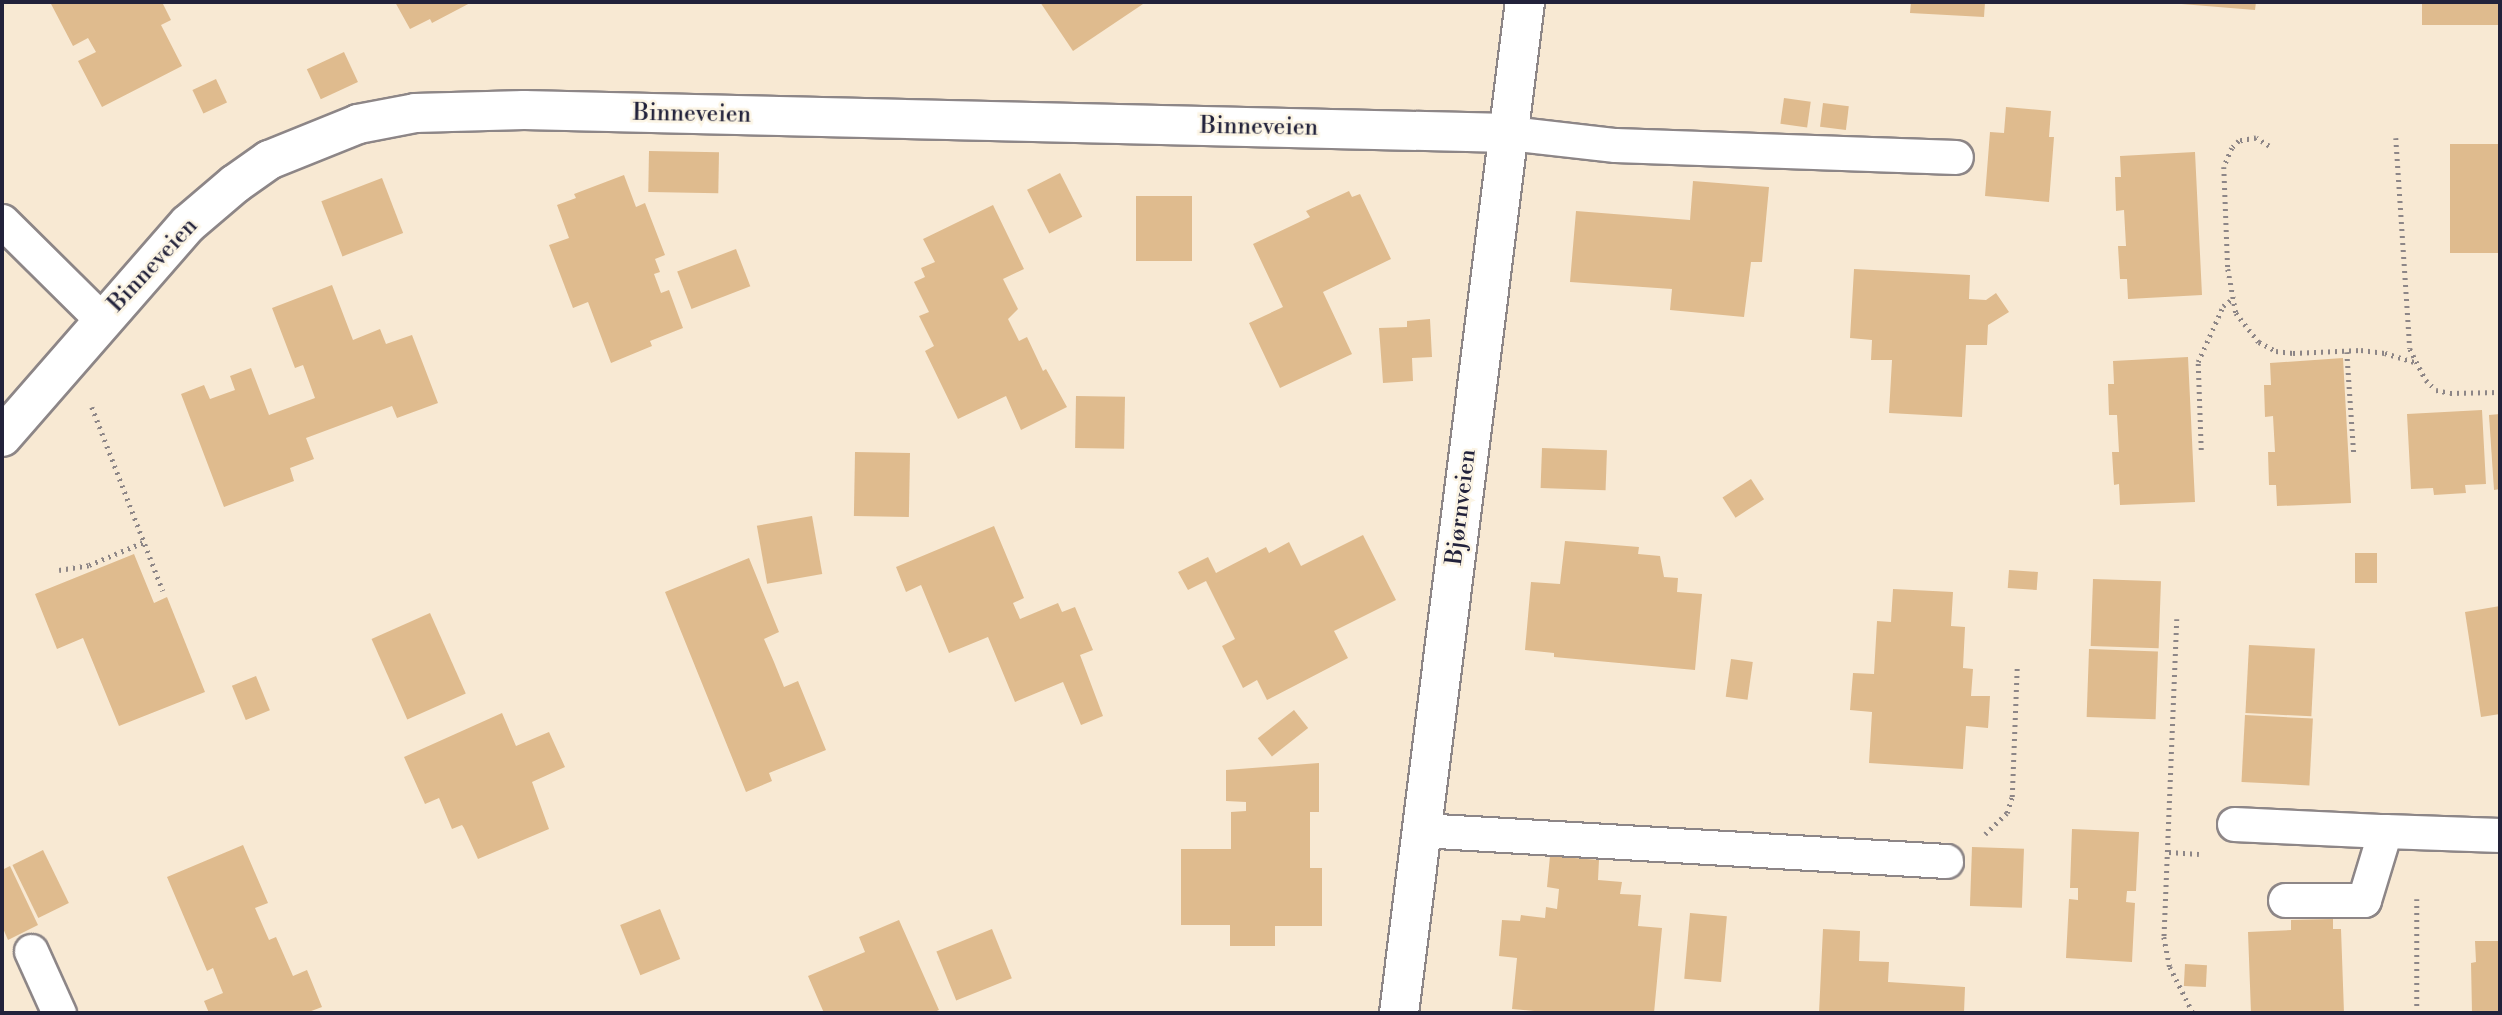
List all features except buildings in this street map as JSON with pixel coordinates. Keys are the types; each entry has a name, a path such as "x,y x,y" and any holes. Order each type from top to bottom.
{"street":[{"name":"Bjørnveien","path":"1399,1013 1525,2"},
{"name":"Binneveien","path":"2,437 188,224 235,184 269,160 358,124 415,113 524,110 1509,133"}],"lane":[{"path":"1509,133 1615,145 1956,157"},
{"path":"2,221 102,320"},
{"path":"2234,824 2500,835"},
{"path":"1420,830 1946,861"},
{"path":"2285,900 2364,900 2401,832"},
{"path":"31,951 59,1013"}],"path":[{"path":"2269,146 2256,138 2239,141 2232,148 2224,167 2231,300 2246,327 2259,342 2276,351 2293,354 2385,353 2415,362"},
{"path":"2396,138 2410,349 2415,362 2436,390 2450,393 2500,392"},
{"path":"2201,450 2198,362 2223,306 2231,300"},
{"path":"2347,352 2354,454"},
{"path":"61,369 92,405 163,591"},
{"path":"59,570 89,565 144,542"},
{"path":"2177,619 2164,937 2170,967 2193,1013"},
{"path":"1946,861 1991,830 2007,813 2012,797 2017,667"},
{"path":"2401,832 2417,1013"}]}
